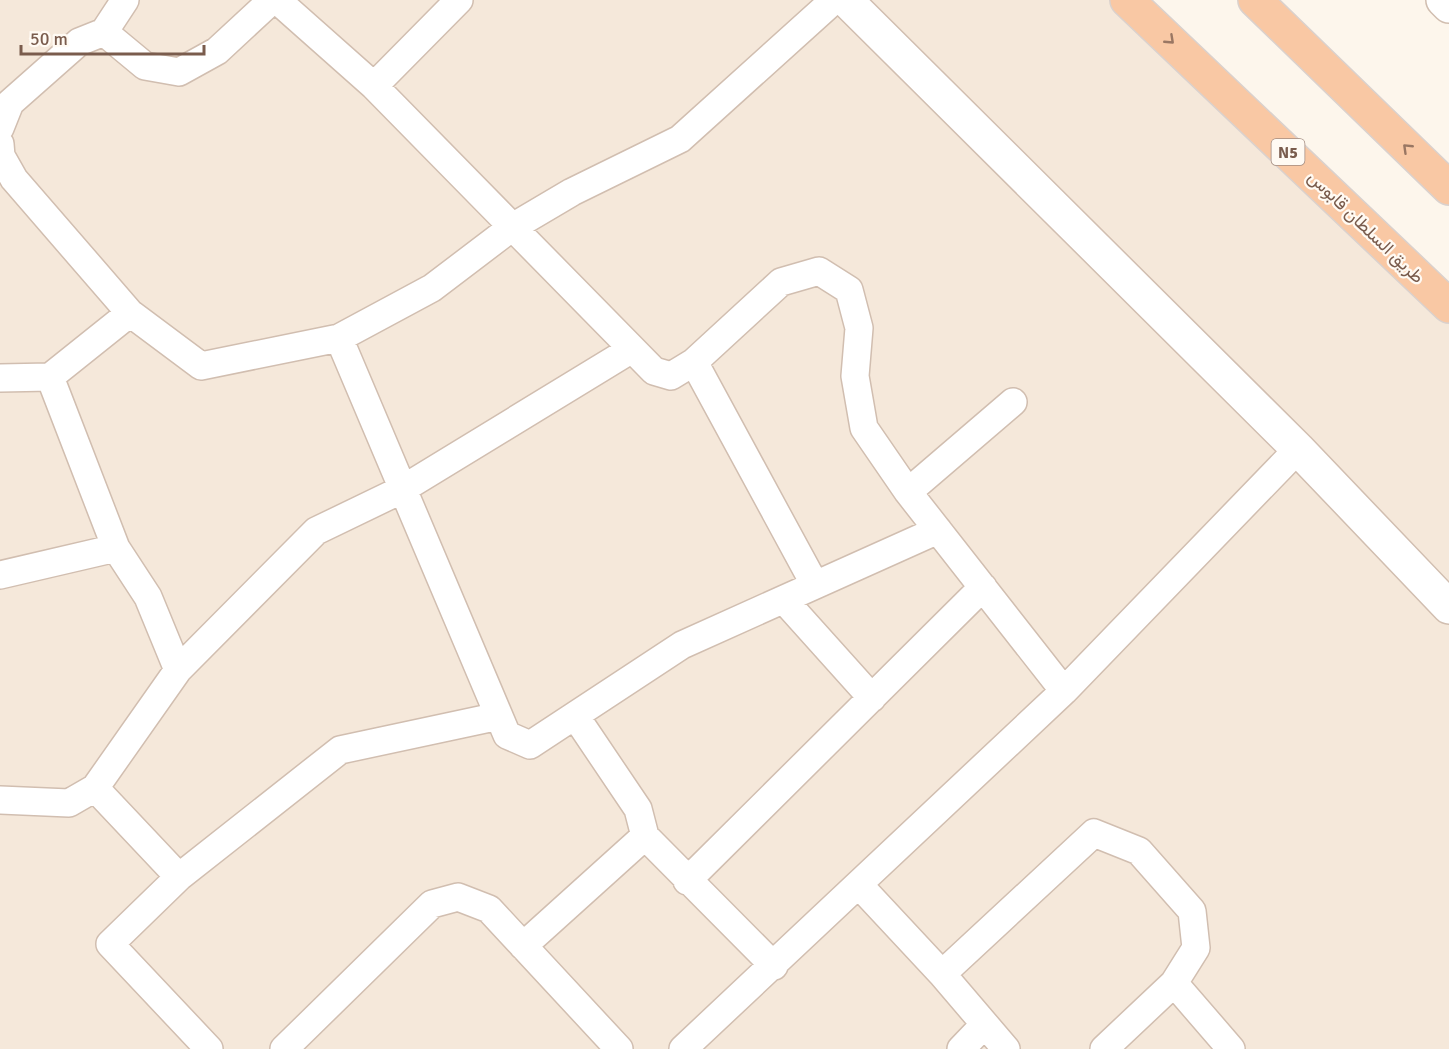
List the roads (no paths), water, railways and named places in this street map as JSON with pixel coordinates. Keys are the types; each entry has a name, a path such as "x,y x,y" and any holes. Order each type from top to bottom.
{"highway":[{"name":"طريق السلطان قابوس","path":"1127,0 1449,306"},
{"path":"1255,0 1449,188"}],"street":[{"path":"0,128 10,103 79,42 104,32 125,0"},
{"path":"104,32 145,66 179,72 217,51 272,0"},
{"path":"277,0 374,86 654,371 671,376 694,363 781,282 819,271 849,290 859,328 855,376 864,428 908,492 1064,691"},
{"path":"374,86 459,0"},
{"path":"0,144 1,156 14,180 130,313 201,366 339,338 432,288 511,228 572,192 680,139 834,0"},
{"path":"846,0 1298,449 1449,607"},
{"path":"1443,0 1449,6"},
{"path":"0,378 50,377 130,313"},
{"path":"339,338 507,735 530,745 576,717 682,645 938,530"},
{"path":"0,800 69,803 95,788 178,670 316,531 402,490 632,350"},
{"path":"694,363 815,585"},
{"path":"50,377 116,548 148,597 178,670"},
{"path":"908,492 1013,402"},
{"path":"682,1049 774,966 1064,691 1298,449"},
{"path":"0,575 116,548"},
{"path":"687,881 983,587"},
{"path":"784,600 872,698"},
{"path":"209,1049 111,944 179,877 340,750 499,716"},
{"path":"576,717 638,809 645,836 687,881 774,966"},
{"path":"95,788 179,877"},
{"path":"942,974 1094,833 1139,851 1192,911 1196,948 1174,983 1104,1049"},
{"path":"524,946 645,836"},
{"path":"859,885 942,974 1006,1049"},
{"path":"285,1049 432,904 458,897 489,909 620,1049"},
{"path":"1174,983 1231,1049"},
{"path":"961,1049 984,1025"}]}
